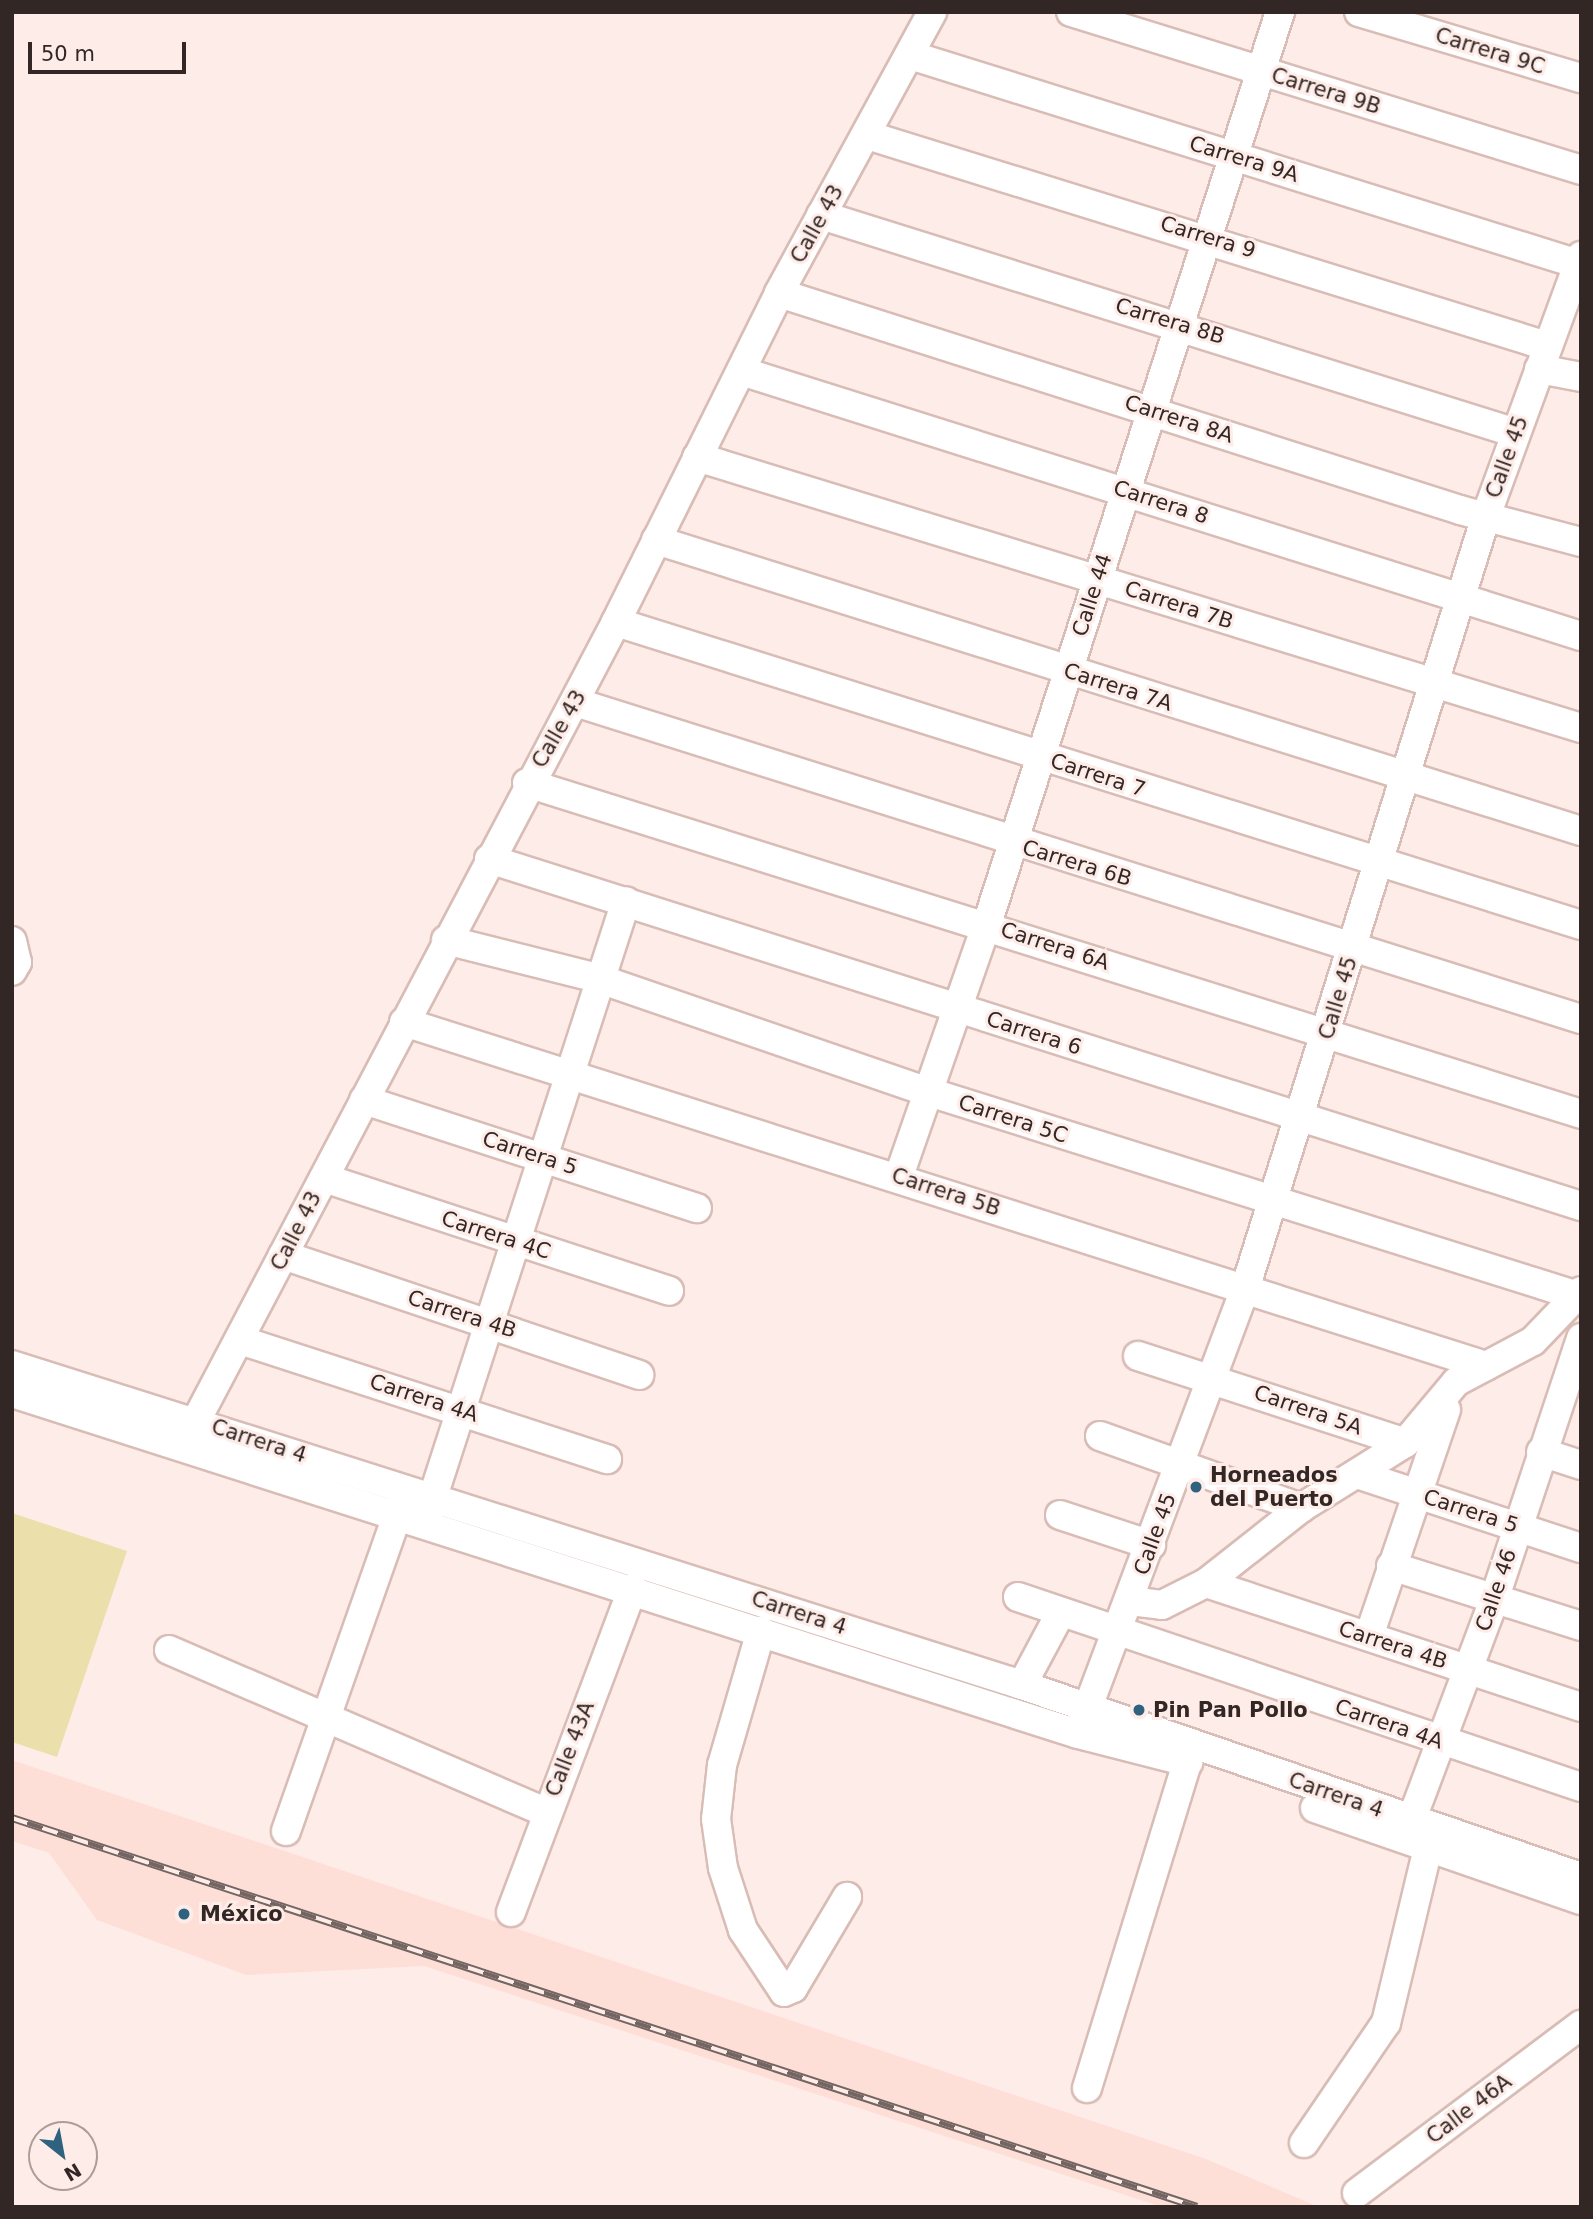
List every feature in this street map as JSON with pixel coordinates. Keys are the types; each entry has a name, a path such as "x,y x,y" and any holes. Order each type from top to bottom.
{"street":[{"name":"Calle 43","path":"189,1432 240,1340 527,783 575,702 779,293 932,12"},
{"name":"Carrera 9B","path":"1071,12 1581,170"},
{"name":"Calle 44","path":"899,1177 1014,843 1127,491 1176,322 1280,12"},
{"name":"Carrera 9C","path":"1359,12 1581,78"},
{"name":"Carrera 9A","path":"910,55 1580,260"},
{"name":"Carrera 9","path":"867,135 1204,235 1543,357 1580,381"},
{"name":"Carrera 8B","path":"821,215 1176,322 1516,433"},
{"name":"Calle 45","path":"1082,1722 1120,1630 1245,1289 1297,1116 1329,1032 1486,516 1580,260"},
{"name":"Carrera 8A","path":"779,293 1486,516 1581,542"},
{"name":"Carrera 8","path":"741,371 1581,636"},
{"name":"Carrera 7B","path":"697,457 1097,579 1433,686 1581,728"},
{"name":"Carrera 7A","path":"656,540 1406,779 1581,831"},
{"name":"Carrera 7","path":"616,622 1379,867 1581,925"},
{"name":"Carrera 6B","path":"575,702 1014,843 1581,1019"},
{"name":"Carrera 6A","path":"527,783 987,924 1581,1114"},
{"name":"Carrera 6","path":"489,859 1581,1206"},
{"path":"286,1831 327,1714 415,1505 461,1409 542,1157 565,1075 626,901"},
{"name":"Carrera 5C","path":"446,940 597,978 929,1092 1579,1294"},
{"name":"Carrera 5B","path":"404,1022 565,1075 899,1177 1486,1366"},
{"name":"Carrera 5","path":"364,1100 697,1208"},
{"name":"Carrera 4C","path":"324,1178 670,1291"},
{"name":"Carrera 4B","path":"283,1255 489,1322 639,1375"},
{"path":"1130,1601 1162,1605 1206,1583 1301,1508 1360,1475 1405,1443 1456,1382 1533,1341 1579,1294"},
{"name":"Calle 46","path":"1304,2143 1386,2023 1419,1834 1441,1743 1495,1597 1541,1452 1574,1383 1581,1338"},
{"name":"Carrera 4A","path":"240,1340 461,1409 607,1459"},
{"name":"Carrera 5A","path":"1138,1356 1211,1377 1405,1443"},
{"name":"Carrera 4","path":"12,1365 189,1432 415,1505 1022,1685 1082,1722 1187,1762 1419,1834"},
{"path":"1369,1636 1456,1382"},
{"name":"Carrera 4","path":"12,1393 189,1432"},
{"path":"1100,1436 1301,1508"},
{"path":"1541,1452 1581,1465"},
{"name":"Carrera 5","path":"1360,1475 1581,1548"},
{"name":"Carrera 4","path":"415,1505 633,1588 761,1631 1082,1722 1575,1887"},
{"path":"1060,1515 1151,1545"},
{"path":"1391,1566 1581,1626"},
{"name":"Carrera 4B","path":"1206,1583 1581,1707"},
{"name":"Calle 43A","path":"511,1912 546,1812 633,1588"},
{"name":"Carrera 4A","path":"1018,1597 1441,1743 1581,1787"},
{"path":"1022,1685 1061,1612"},
{"path":"761,1631 722,1765 716,1819 723,1868 743,1930 784,1992 793,1988 847,1897"},
{"path":"169,1650 327,1714 546,1812"},
{"path":"1087,2088 1187,1762"},
{"name":"Calle 46A","path":"1357,2193 1581,2025"}],"shaded area":[{"path":"12,1513 127,1551 57,1757 12,1742"},
{"path":"12,1760 1206,2159 1319,2207 1162,2207 424,1966 246,1975 97,1920 49,1853 12,1841"}],"railway":[{"path":"12,1818 1197,2207"}],"place":[{"name":"Horneados del Puerto","path":"1196,1487"},
{"name":"Pin Pan Pollo","path":"1139,1710"},
{"name":"México","path":"184,1914"}]}
